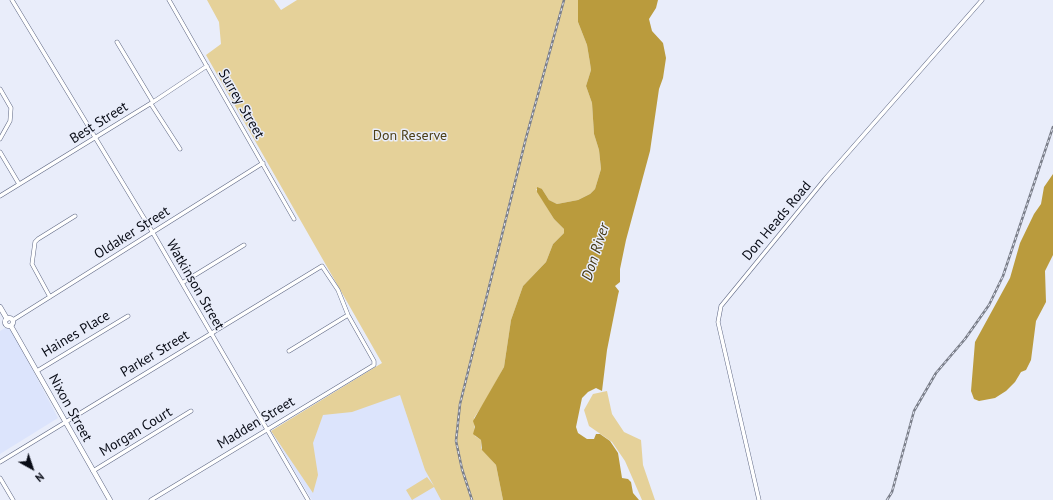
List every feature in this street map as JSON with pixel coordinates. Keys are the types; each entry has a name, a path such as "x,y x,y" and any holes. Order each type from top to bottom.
{"street":[{"name":"Watkinson Street","path":"12,0 153,233 308,500"},
{"name":"Surrey Street","path":"169,0 294,219"},
{"name":"Don Heads Road","path":"759,500 718,322 721,306 825,179 982,0"},
{"path":"117,42 180,149"},
{"name":"Best Street","path":"0,196 152,103 207,66"},
{"path":"0,89 11,108 10,121 0,139"},
{"path":"0,152 19,184"},
{"name":"Oldaker Street","path":"13,320 263,163"},
{"path":"50,297 32,264 35,242 75,216"},
{"path":"182,283 244,245"},
{"name":"Parker Street","path":"0,462 322,266 338,290 348,315"},
{"path":"0,307 7,319 8,325"},
{"path":"289,351 348,315"},
{"name":"Madden Street","path":"151,500 374,366 374,361 348,315"},
{"name":"Haines Place","path":"37,371 128,316"},
{"path":"7,319 13,320"},
{"path":"0,328 8,325 13,320"},
{"name":"Nixon Street","path":"8,325 37,371 110,500"},
{"name":"Morgan Court","path":"93,471 191,411"},
{"path":"0,478 13,500"}],"shaded area":[{"path":"5,328 11,329 58,418 0,454 0,331"},
{"path":"383,363 400,395 444,500 312,500 271,431"}],"green space":[{"name":"Don Reserve","path":"207,0 274,0 281,10 297,0 578,0 578,22 587,45 591,70 586,86 592,103 594,134 599,150 601,169 595,189 590,194 578,200 557,204 549,200 542,189 536,189 554,219 564,229 564,233 553,244 546,262 523,286 511,320 504,367 474,418 475,436 481,440 481,448 496,465 503,500 441,500 434,487 412,500 406,490 427,477 434,486 425,470 400,395 352,412 323,415 313,443 318,475 313,493 271,431 382,363 206,55 221,44 219,22"},
{"path":"607,391 612,414 624,432 641,440 643,465 655,500 642,500 625,461 612,442 589,426 584,410 593,394"}],"water":[{"name":"Don River","path":"578,0 658,0 656,8 649,19 652,31 663,43 666,58 663,78 659,89 650,151 626,240 620,269 620,282 615,286 619,291 607,350 602,391 596,388 588,392 582,398 576,427 578,433 587,439 594,439 596,434 600,434 610,441 618,453 622,478 628,479 631,482 633,493 639,500 503,500 496,465 482,450 481,440 473,434 475,427 473,421 504,367 511,320 523,286 546,262 553,244 564,233 564,229 554,219 537,192 537,187 542,189 549,200 557,204 578,200 590,194 595,189 601,169 599,150 594,134 592,103 586,86 591,70 587,45 578,22"},
{"path":"1053,174 1053,255 1045,271 1046,302 1036,321 1031,360 1026,370 1021,372 1015,382 1006,391 995,398 979,401 974,399 971,391 975,342 1010,278 1020,243 1034,214 1041,204 1044,187"}],"railway":[{"path":"472,500 462,469 456,441 460,404 526,138 564,0"},
{"path":"887,500 892,492 914,411 936,373 965,339 989,305 1003,276 1053,127"}]}
